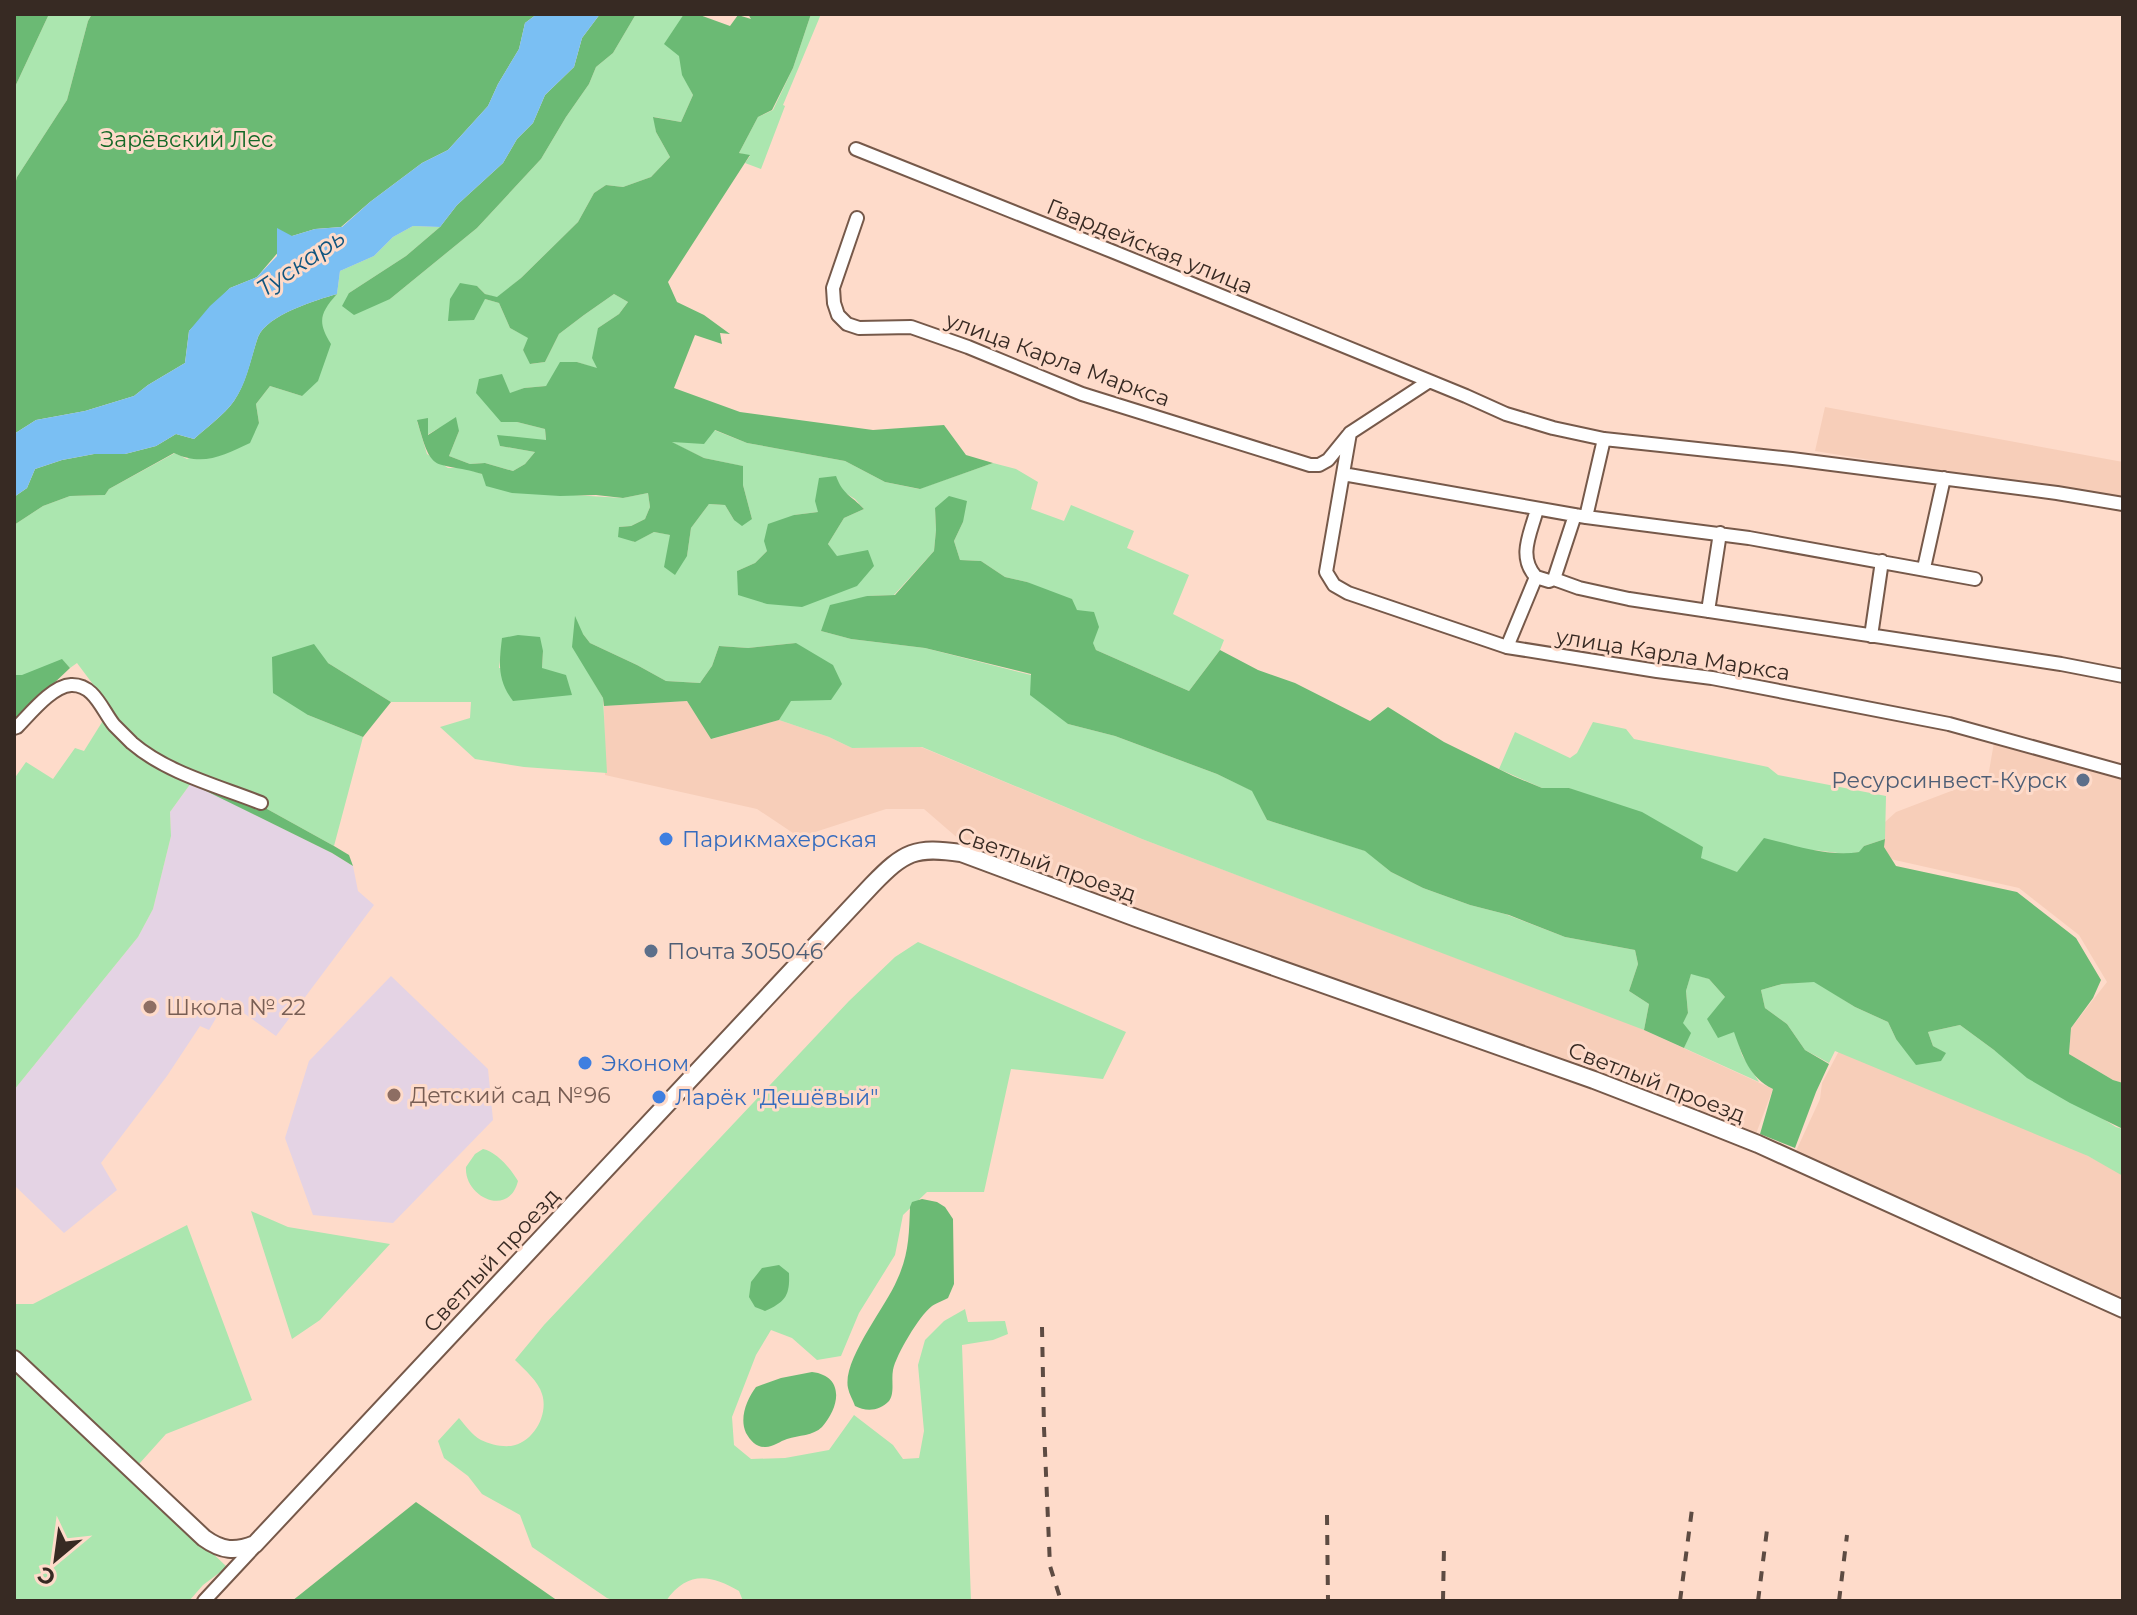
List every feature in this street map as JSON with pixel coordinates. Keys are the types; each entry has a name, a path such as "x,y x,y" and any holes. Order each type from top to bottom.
{"street":[{"name":"Гвардейская улица","path":"856,149 1428,382"},
{"name":"улица Карла Маркса","path":"857,218 833,288 838,315 847,324 859,328 911,327 1082,394 1310,465 1319,465 1328,460 1350,433 1428,382"},
{"path":"1428,382 1506,414 1604,439 1944,478 2123,504"},
{"name":"улица Карла Маркса","path":"1350,433 1326,572 1334,585 1348,593 1507,647 1712,678 1949,724 2123,772"},
{"path":"1554,579 1580,516 1604,439"},
{"path":"1343,474 1580,516 1720,533 1975,579"},
{"path":"1924,568 1944,478"},
{"path":"1537,509 1525,555 1529,569 1536,577 1549,581 1554,579 1617,596 2120,673 2123,676"},
{"path":"1708,611 1720,533"},
{"path":"1871,636 1882,561"},
{"path":"1507,647 1536,577"},
{"path":"14,728 62,687 72,685 86,689 98,699 113,724 133,744 172,768 261,803"},
{"name":"Светлый проезд","path":"14,1359 215,1546 229,1550 255,1544 872,885 902,858 918,851 935,849 961,853 1609,1086 1758,1144 2123,1309"},
{"path":"204,1601 266,1535"}],"shaded area":[{"path":"1825,407 2123,462 2123,501 1815,451"},
{"path":"687,701 712,739 779,720 852,748 921,747 1142,839 1633,1025 1773,1089 1754,1139 961,841 924,809 886,809 809,834 793,833 757,809 605,775 604,706"},
{"path":"1996,731 2123,767 2123,1083 2069,1054 2071,1028 2107,982 2079,935 2019,888 1886,858 1885,822 1896,812 1988,777"},
{"name":"Школа № 22","path":"191,783 353,866 358,891 374,905 276,1036 221,997 216,1018 209,1030 200,1026 167,1076 101,1163 117,1190 64,1233 14,1185 14,1090 138,937 153,909 171,836 170,812"},
{"name":"Детский сад №96","path":"391,976 488,1069 493,1120 393,1223 313,1215 285,1138 309,1061"},
{"path":"1840,1049 2012,1117 2123,1174 2123,1299 1796,1151 1820,1099 1822,1083"}],"green space":[{"path":"14,14 49,14 14,89"},
{"path":"49,14 92,14 67,100 17,177 14,188 14,89"},
{"name":"Зарёвский Лес","path":"92,14 537,14 525,23 519,49 488,106 448,150 422,163 341,227 315,229 292,236 257,277 230,288 189,331 185,363 134,396 85,411 36,420 14,434 14,188 17,177 67,100"},
{"path":"600,14 636,14 613,53 596,67 589,84 541,159 477,228 390,299 354,315 342,306 349,293 406,256 440,227 457,205 503,163 517,139 533,123 545,95 574,67 582,38"},
{"path":"636,14 685,14 680,55 693,95 681,122 654,117 656,132 670,157 651,177 623,187 606,185 594,193 578,222 497,298 485,294 477,286 485,299 499,303 510,328 529,338 523,350 531,364 545,362 559,334 614,294 628,302 619,314 598,328 598,369 577,362 546,386 524,388 510,394 501,422 517,422 545,429 546,441 500,446 535,452 525,464 513,471 485,463 470,464 449,456 459,431 439,428 427,435 417,421 427,454 448,468 464,468 540,493 623,498 648,493 650,507 645,519 631,526 619,527 634,542 654,532 671,535 687,556 691,528 709,504 725,505 734,520 752,519 743,485 742,466 704,458 669,441 714,430 747,443 845,461 885,482 919,489 993,463 1016,469 1038,482 1031,509 1064,521 1071,505 1134,531 1127,548 1189,575 1173,614 1224,640 1189,691 1096,650 1077,610 1027,582 1005,577 981,561 960,560 954,541 963,522 935,508 934,551 894,595 867,596 821,631 851,639 925,648 1031,675 1068,724 1115,736 1217,774 1253,791 1267,820 1366,851 1391,872 1423,888 1470,905 1505,914 1565,937 1635,950 1638,964 1629,991 1649,1004 1644,1030 1142,839 922,747 852,748 779,720 790,701 809,699 796,643 748,648 719,646 712,666 700,683 666,681 590,643 583,634 589,674 603,698 607,773 524,767 475,759 440,727 470,718 471,702 391,702 328,663 308,715 363,737 334,846 238,793 205,782 204,790 191,783 170,812 171,836 153,909 138,937 14,1090 14,779 26,762 53,779 75,748 84,751 104,719 130,749 186,779 128,731 77,663 70,668 62,660 22,676 14,675 14,525 43,506 70,496 105,495 109,489 175,453 187,459 259,423 256,404 270,386 302,396 321,329 323,309 337,294 340,271 374,256 393,237 413,226 440,227 406,256 349,293 390,299 477,228 541,159 589,84 596,67 613,53","holes":["842,491 864,509 844,518 828,544 837,557 737,571 755,563 794,515 818,512","503,638 543,651 542,668 499,668"]},
{"path":"684,14 697,14 730,26 738,15 751,19 748,14 811,14 793,68 772,110 758,117 739,153 750,155 668,282 677,302 704,315 730,334 720,333 722,344 695,335 674,388 740,412 873,430 944,425 966,455 993,463 920,489 885,482 845,461 747,443 715,430 704,444 672,442 704,458 743,466 743,485 752,519 742,526 734,520 725,505 709,504 691,528 687,556 675,575 664,567 670,535 654,532 635,542 618,537 619,527 631,526 645,519 650,507 648,493 623,498 560,496 512,493 486,486 482,474 444,466 432,459 417,420 428,418 428,435 456,417 459,431 449,456 470,464 485,463 513,471 525,464 535,452 500,446 497,435 546,440 545,429 517,422 501,422 476,393 479,379 502,374 510,393 546,386 560,362 577,362 597,368 592,358 598,328 619,314 628,302 614,294 559,334 545,362 530,364 523,350 528,338 510,328 499,303 485,299 474,320 448,321 450,299 460,283 477,286 485,294 497,297 578,222 594,193 606,185 623,187 651,177 670,157 656,132 653,117 681,122 693,95 682,75 679,56 664,44"},
{"path":"811,14 821,14 783,105 761,169 745,163 750,156 739,153 758,117 773,110 793,68"},
{"path":"337,294 322,318 331,344 318,381 302,396 270,386 256,404 259,423 250,443 213,458 194,459 174,453 109,489 105,495 70,496 43,506 14,525 14,497 27,488 35,469 94,454 125,454 156,446 176,434 194,439 234,401 263,329 281,315"},
{"path":"836,476 845,491 864,509 844,518 828,544 837,556 868,550 874,566 857,586 802,607 767,604 738,595 737,571 755,563 767,551 764,541 768,524 794,515 818,512 815,501 819,478"},
{"path":"949,496 967,501 963,522 954,541 960,560 981,561 1005,577 1072,599 1077,610 1094,612 1099,627 1093,643 1096,650 1189,691 1220,650 1370,721 1388,707 1444,742 1542,788 1569,788 1642,812 1703,847 1701,858 1737,872 1764,838 1835,853 1859,852 1864,846 1885,839 1884,847 1896,866 2017,892 2076,938 2101,980 2093,998 2071,1028 2069,1054 2123,1083 2123,1129 2027,1078 1960,1025 1928,1032 1933,1046 1946,1053 1941,1061 1916,1065 1896,1039 1888,1022 1855,1007 1814,982 1782,984 1761,990 1765,1008 1787,1024 1805,1050 1829,1064 1795,1148 1760,1134 1773,1089 1752,1072 1734,1032 1718,1038 1707,1019 1725,997 1709,979 1691,974 1686,991 1688,1013 1683,1023 1691,1033 1684,1048 1644,1030 1649,1004 1629,991 1638,964 1635,950 1565,937 1509,915 1470,905 1423,888 1391,872 1365,851 1267,820 1252,791 1217,774 1115,736 1068,724 1030,695 1031,674 925,648 851,639 821,631 830,605 867,596 895,595 934,551 935,508"},
{"path":"575,616 590,643 666,681 700,683 712,666 719,646 748,648 796,643 833,665 842,684 831,700 791,701 779,720 711,739 687,701 604,706 603,698 572,647"},
{"path":"518,635 540,637 542,668 566,675 572,695 513,701 500,671 500,655 502,638"},
{"path":"314,644 328,663 391,702 363,737 308,715 273,693 272,657"},
{"path":"62,659 70,668 14,721 14,675 22,675"},
{"path":"1593,722 1626,729 1634,739 1768,767 1778,775 1886,796 1885,839 1864,846 1860,852 1846,854 1814,850 1738,873 1700,858 1569,788 1542,788 1499,769 1515,732 1570,758 1577,753"},
{"path":"205,781 238,793 334,846 349,855 353,866 204,790"},
{"path":"918,942 1126,1032 1103,1079 1011,1069 984,1192 927,1192 903,1215 895,1255 859,1313 841,1356 817,1360 792,1338 771,1330 756,1355 732,1417 734,1445 751,1459 785,1458 829,1450 854,1415 893,1445 903,1459 919,1458 924,1431 918,1365 925,1340 944,1321 965,1309 968,1322 1005,1321 1008,1334 962,1345 971,1601 743,1601 739,1591 728,1585 700,1578 682,1584 666,1601 615,1601 607,1598 532,1547 520,1515 482,1494 468,1476 444,1458 438,1441 459,1418 478,1438 495,1445 519,1444 532,1434 541,1419 544,1402 535,1380 515,1360 544,1325 849,1001 895,957"},
{"path":"1691,973 1709,979 1725,997 1742,1055 1759,1082 1684,1048 1690,1033 1682,1023 1688,1013 1686,991"},
{"path":"1814,981 1855,1007 1888,1022 1896,1039 1946,1054 1933,1046 1928,1032 1960,1025 1994,1050 2123,1129 2123,1176 2088,1156 1835,1051 1829,1063 1805,1050 1787,1024 1765,1008 1761,990"},
{"path":"483,1149 508,1166 518,1181 506,1199 488,1199 472,1187 467,1178 466,1167"},
{"path":"922,1199 945,1207 953,1219 954,1284 948,1298 927,1311 903,1346 893,1370 889,1401 877,1409 859,1408 855,1406 848,1388 848,1376 858,1349 901,1271 909,1236 910,1207 912,1202"},
{"path":"251,1211 288,1227 390,1244 320,1320 292,1339"},
{"path":"187,1225 252,1400 166,1434 130,1474 227,1567 203,1585 189,1601 14,1601 14,1304 33,1304"},
{"path":"779,1265 789,1273 785,1297 765,1311 755,1307 749,1297 751,1282 762,1268"},
{"path":"812,1372 830,1379 836,1394 833,1411 822,1427 770,1446 761,1447 754,1443 746,1433 743,1421 747,1403 756,1387"},
{"path":"416,1502 558,1601 292,1601"}],"water":[{"name":"Тускарь","path":"537,14 600,14 582,38 574,67 545,95 533,123 517,139 503,163 457,205 440,227 413,226 393,237 374,256 340,271 337,294 281,315 271,322 258,337 234,401 194,439 176,434 156,446 125,454 94,454 62,460 35,469 27,488 14,497 14,434 36,420 85,411 134,396 185,363 189,331 210,306 230,288 257,277 277,256 277,228 292,236 315,229 342,227 422,163 448,150 488,106 519,49 525,23"}],"railway":[{"path":"1042,1327 1050,1566 1061,1601"},
{"path":"1680,1601 1692,1509"},
{"path":"1327,1515 1328,1601"},
{"path":"1758,1601 1768,1522"},
{"path":"1839,1601 1847,1535"},
{"path":"1443,1601 1444,1546"}],"place":[{"name":"Ресурсинвест-Курск","path":"2083,780"},
{"name":"Парикмахерская","path":"666,839"},
{"name":"Почта 305046","path":"651,951"},
{"name":"Школа № 22","path":"150,1007"},
{"name":"Эконом","path":"585,1063"},
{"name":"Детский сад №96","path":"394,1095"},
{"name":"Ларёк \"Дешёвый\"","path":"659,1097"}]}
